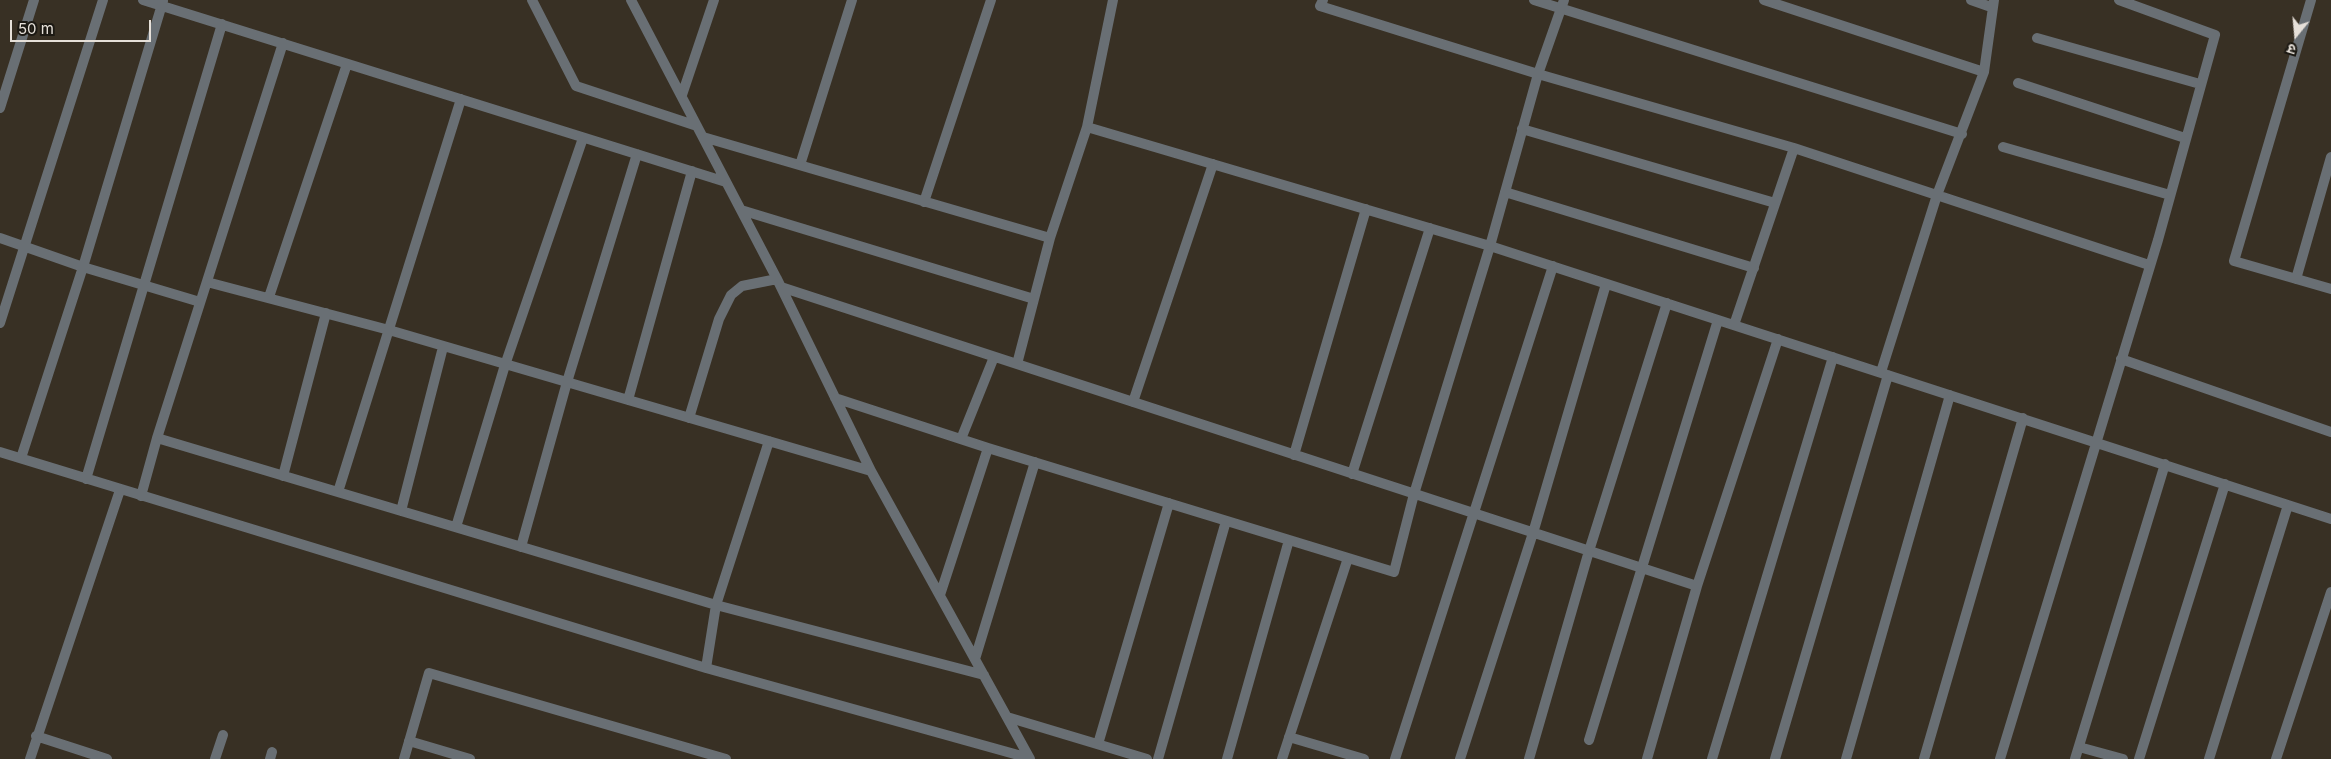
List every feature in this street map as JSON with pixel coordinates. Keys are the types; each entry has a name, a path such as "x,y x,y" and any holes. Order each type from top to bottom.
{"street":[{"path":"0,108 34,0"},
{"path":"0,323 23,245 103,0"},
{"path":"143,0 162,3 347,64 726,182"},
{"path":"532,0 576,86 697,126"},
{"path":"630,0 682,95 779,283 870,471 1029,758"},
{"path":"682,95 714,0"},
{"path":"800,165 852,0"},
{"path":"924,202 991,0"},
{"path":"1017,364 1050,238 1087,127 1113,0"},
{"path":"1322,0 1320,6 1538,74 1794,148 2149,265"},
{"path":"1534,0 1563,5 1962,134"},
{"path":"1764,0 1984,72"},
{"path":"1775,759 1937,195 1962,134 1984,72 1993,3 1971,0"},
{"path":"2000,759 2170,195 2215,36 2119,0"},
{"path":"2311,0 2234,261 2331,289"},
{"path":"21,458 83,267 162,3"},
{"path":"835,398 988,448 1394,572 1414,494 1490,246 1538,74 1563,5"},
{"path":"86,479 222,24"},
{"path":"2036,38 2200,84"},
{"path":"141,496 157,438 283,43"},
{"path":"269,297 347,64"},
{"path":"2018,82 2185,138"},
{"path":"338,492 461,99"},
{"path":"1087,127 1490,246 2331,519"},
{"path":"1522,129 1775,204"},
{"path":"703,137 1050,238"},
{"path":"456,527 505,364 584,138"},
{"path":"2003,147 2170,195"},
{"path":"1734,325 1794,148"},
{"path":"521,547 567,382 637,154"},
{"path":"2296,279 2331,157"},
{"path":"1133,402 1213,164"},
{"path":"628,400 692,171"},
{"path":"1505,192 1754,268"},
{"path":"741,210 1034,299"},
{"path":"1294,455 1366,210"},
{"path":"1352,474 1430,228"},
{"path":"0,238 83,267 200,302"},
{"path":"1395,759 1553,266"},
{"path":"207,282 390,330 870,471"},
{"path":"690,418 719,319 731,295 742,286 779,283 994,357 1698,586"},
{"path":"1460,759 1533,533 1606,284"},
{"path":"1529,759 1589,551 1667,303"},
{"path":"283,476 326,313"},
{"path":"1589,740 1718,320"},
{"path":"1647,759 1698,586 1778,339"},
{"path":"401,511 443,347"},
{"path":"961,439 994,357"},
{"path":"1712,759 1833,357"},
{"path":"2120,359 2331,432"},
{"path":"1846,759 1950,394"},
{"path":"1924,759 2023,418"},
{"path":"157,438 716,605 984,675"},
{"path":"706,668 716,605 770,441"},
{"path":"940,595 988,448"},
{"path":"0,452 706,668 1029,758"},
{"path":"975,659 1035,462"},
{"path":"2076,759 2165,464"},
{"path":"2139,759 2225,484"},
{"path":"30,759 36,736 120,490"},
{"path":"1098,744 1169,503"},
{"path":"2209,759 2288,505"},
{"path":"1158,759 1226,521"},
{"path":"1227,759 1289,540"},
{"path":"1282,759 1348,558"},
{"path":"2276,759 2331,592"},
{"path":"404,759 428,673 723,759"},
{"path":"1007,717 1147,759"},
{"path":"215,759 223,735"},
{"path":"36,736 107,759"},
{"path":"1289,737 1364,759"},
{"path":"409,741 470,759"},
{"path":"2079,747 2123,759"}]}
